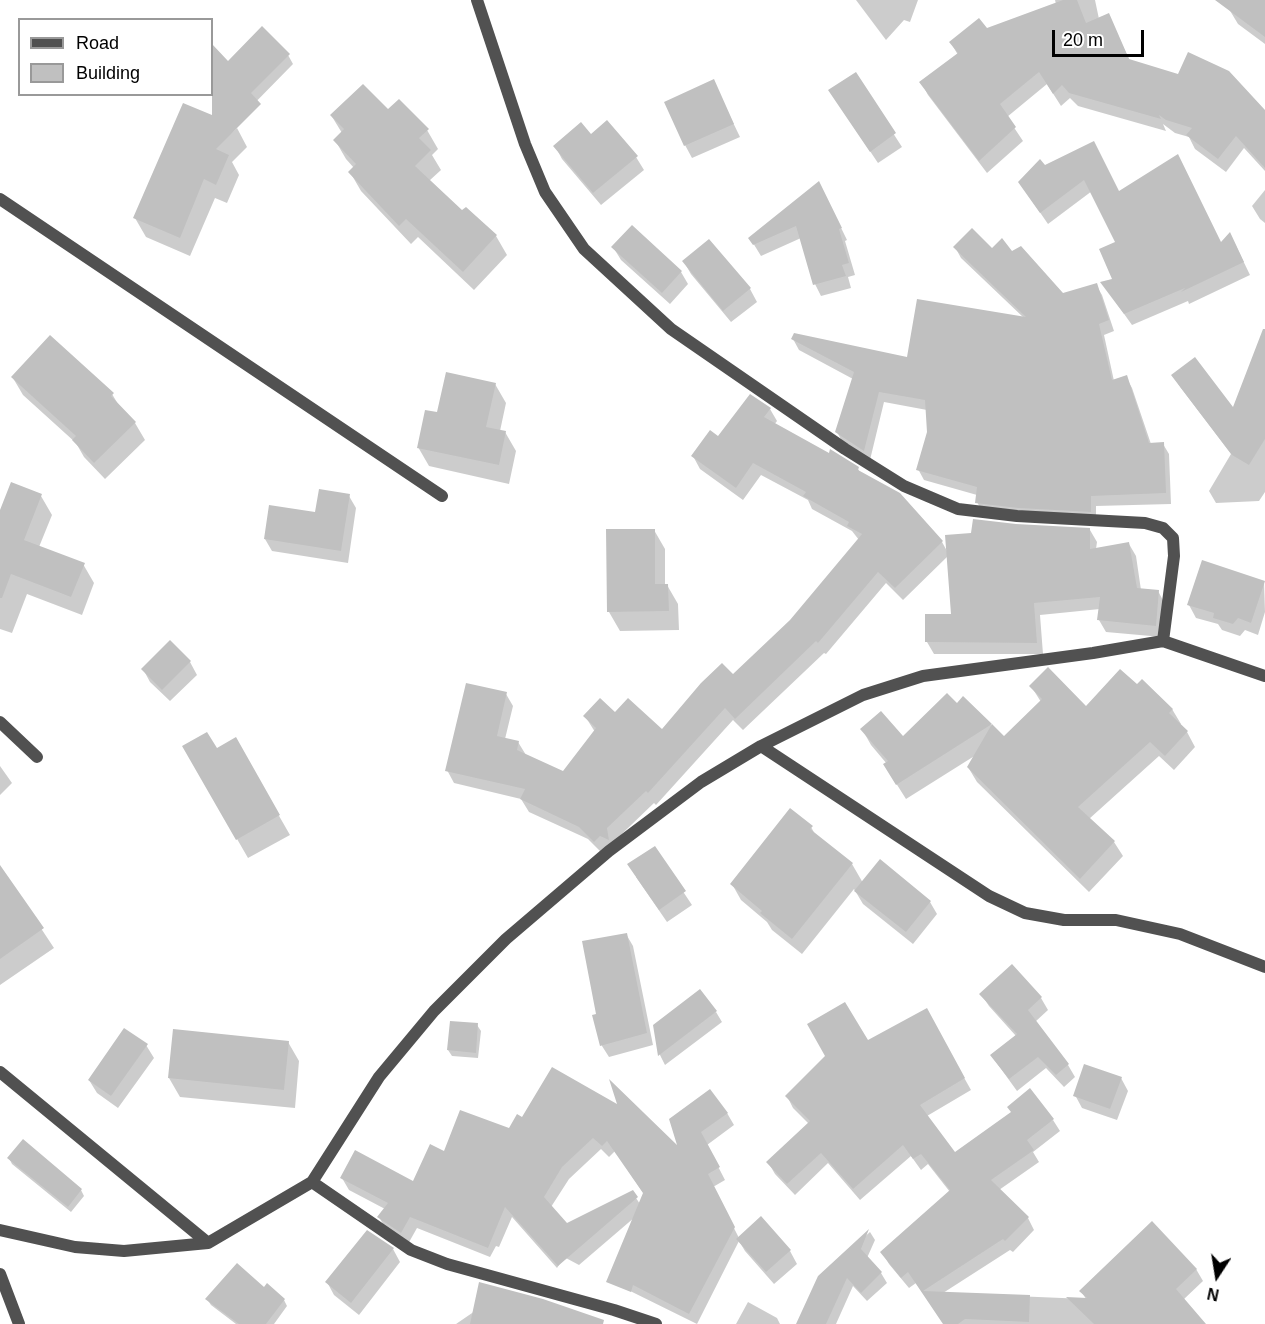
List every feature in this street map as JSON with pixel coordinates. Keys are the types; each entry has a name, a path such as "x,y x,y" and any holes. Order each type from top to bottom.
{"street":[{"path":"477,0 525,144 544,192 584,249 671,329 845,449 904,486 958,509 1017,516 1145,524 1163,528 1173,538 1174,556 1163,641"},
{"path":"0,200 442,496"},
{"path":"0,1230 75,1247 124,1251 208,1243 312,1182 380,1077 434,1011 498,947 619,844 701,782 761,746 863,695 923,676 1163,641 1265,676"},
{"path":"0,722 37,757"},
{"path":"761,746 989,897 1024,913 1064,920 1116,920 1180,934 1265,967"},
{"path":"0,1072 208,1243"},
{"path":"312,1182 411,1250 447,1264 614,1310 656,1324"},
{"path":"0,1274 20,1324"}],"building":[{"path":"1063,0 1077,0 1086,23 1109,13 1129,59 1178,74 1188,52 1229,71 1265,110 1265,168 1236,136 1218,159 1186,135 1192,128 1166,120 1159,115 1161,119 1069,93 1062,85 1053,94 1039,72 1000,104 1016,127 979,161 919,82 958,53 949,42 979,18 987,28"},
{"path":"1215,0 1265,0 1265,37"},
{"path":"262,26 290,54 251,93 261,104 216,149 229,155 216,185 204,179 180,238 133,218 183,103 212,115 213,45 228,61"},
{"path":"856,72 896,133 870,152 828,90"},
{"path":"714,79 734,124 684,146 664,102"},
{"path":"363,84 388,109 399,99 429,129 419,138 431,150 415,166 462,210 466,207 497,235 463,272 406,219 399,226 348,172 356,164 333,140 344,129 330,115"},
{"path":"607,120 638,156 593,193 553,146 581,122 591,134"},
{"path":"1094,141 1119,191 1178,154 1221,242 1230,232 1244,262 1181,292 1185,288 1124,314 1100,282 1112,279 1099,249 1115,242 1084,180 1040,213 1018,182 1040,159 1045,165"},
{"path":"819,181 842,228 839,229 849,263 842,265 846,276 813,285 796,226 753,245 748,238"},
{"path":"632,225 682,271 662,293 611,247"},
{"path":"972,228 992,248 1002,238 1012,251 1021,246 1063,293 1097,283 1109,320 1099,324 1112,380 1127,375 1149,443 1164,442 1166,493 1091,496 1091,512 975,503 977,487 916,470 927,432 925,400 879,392 864,451 835,432 854,372 791,339 794,333 907,357 917,299 1026,317 953,247"},
{"path":"709,239 751,288 723,311 682,261"},
{"path":"1263,329 1265,329 1265,439 1249,465 1232,455 1171,375 1195,357 1233,407"},
{"path":"50,335 114,393 111,396 136,422 94,463 72,440 76,436 11,377"},
{"path":"446,372 496,383 486,427 506,431 499,465 417,448 425,410 437,412"},
{"path":"750,394 771,408 764,417 829,453 830,449 859,467 858,470 900,493 943,541 895,588 878,572 818,643 816,641 735,719 725,708 648,793 646,791 607,828 609,840 600,836 594,842 579,827 520,799 525,789 445,771 466,683 507,692 497,736 519,741 517,750 563,771 596,728 583,716 600,698 615,712 628,698 662,729 701,683 722,663 733,674 790,620 862,534 847,526 849,522 803,496 806,492 753,463 736,488 691,456 710,430 718,436"},
{"path":"11,482 42,494 24,540 85,563 71,597 11,574 2,598 0,598 0,510"},
{"path":"319,489 350,494 341,551 264,539 269,505 315,512"},
{"path":"973,519 1090,528 1090,549 1129,542 1137,588 1159,590 1156,626 1097,620 1100,597 1034,603 1037,643 925,642 925,614 951,614 945,535 971,533"},
{"path":"606,529 655,529 655,584 668,584 669,611 607,612"},
{"path":"1202,560 1265,581 1251,623 1238,618 1233,624 1213,618 1214,613 1187,605"},
{"path":"170,640 191,661 162,690 141,669"},
{"path":"1048,667 1086,706 1120,669 1137,684 1142,679 1173,709 1169,713 1188,731 1165,756 1150,742 1078,807 1115,841 1080,879 967,767 992,724 1004,736 1042,699 1029,686"},
{"path":"947,693 957,703 963,696 992,724 896,785 883,764 888,761 860,729 881,711 903,736"},
{"path":"207,732 217,748 236,737 280,815 236,840 182,746"},
{"path":"790,808 813,826 810,829 853,863 792,939 730,884"},
{"path":"655,846 686,891 659,910 627,864"},
{"path":"880,859 931,901 906,932 854,891"},
{"path":"0,865 44,928 0,959"},
{"path":"627,933 647,1033 600,1046 592,1015 596,1014 582,941"},
{"path":"1012,964 1042,997 1028,1010 1069,1064 1056,1075 1038,1057 1009,1079 990,1055 1017,1034 979,994"},
{"path":"700,989 717,1011 658,1056 653,1025"},
{"path":"845,1002 868,1040 927,1008 965,1078 920,1105 955,1152 1011,1112 1007,1107 1030,1088 1054,1119 1027,1140 1034,1150 991,1180 1029,1217 1005,1241 1003,1239 923,1291 1030,1295 1029,1322 965,1319 958,1324 943,1324 908,1272 901,1278 880,1252 950,1190 921,1154 913,1159 903,1145 853,1189 821,1153 787,1184 766,1162 810,1121 785,1096 825,1056 807,1024"},
{"path":"450,1021 478,1023 476,1053 447,1050"},
{"path":"124,1028 148,1044 111,1096 88,1080"},
{"path":"173,1029 289,1041 284,1090 168,1078"},
{"path":"1084,1064 1122,1077 1110,1109 1073,1096"},
{"path":"552,1067 617,1104 609,1079 677,1145 669,1119 710,1089 728,1113 701,1132 720,1167 708,1174 735,1227 689,1314 633,1285 631,1292 606,1282 643,1193 607,1141 602,1146 593,1138 562,1167 544,1197 567,1223 633,1190 638,1197 558,1266 505,1207 488,1248 410,1217 401,1233 377,1217 388,1203 340,1178 355,1150 413,1181 430,1144 444,1151 460,1110 509,1128 517,1114 522,1117"},
{"path":"23,1139 82,1189 68,1207 7,1158"},
{"path":"761,1216 791,1250 766,1272 736,1239"},
{"path":"1152,1221 1197,1269 1176,1289 1206,1324 1094,1324 1066,1297 1087,1298 1079,1291"},
{"path":"869,1229 861,1249 882,1272 861,1293 847,1278 826,1324 796,1324 818,1276"},
{"path":"367,1230 394,1248 351,1303 325,1282"},
{"path":"237,1263 264,1287 267,1283 285,1299 266,1324 239,1324 205,1299"},
{"path":"479,1282 543,1299 604,1320 603,1324 470,1324"}]}
